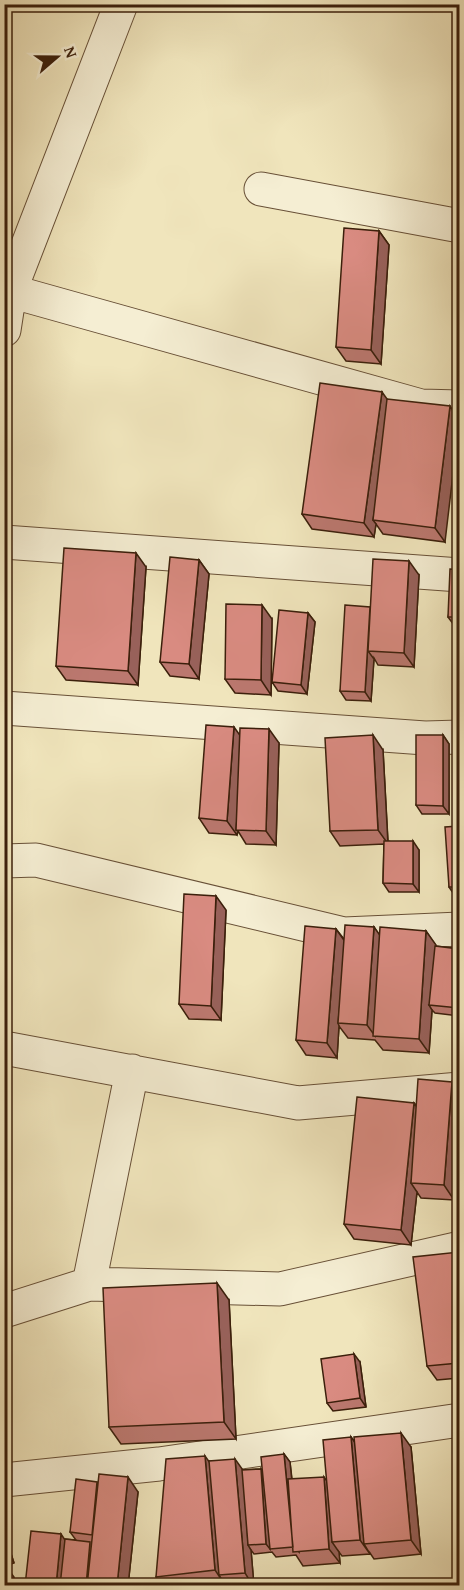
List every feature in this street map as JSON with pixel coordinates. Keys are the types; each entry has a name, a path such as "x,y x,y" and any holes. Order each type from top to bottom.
{"street":[{"path":"4,330 10,291 121,4"},
{"path":"261,189 459,226"},
{"path":"10,291 421,406 459,407"},
{"path":"4,542 459,575"},
{"path":"4,708 413,737 459,737"},
{"path":"4,861 36,860 344,934 459,929"},
{"path":"4,1048 298,1104 459,1089"},
{"path":"89,1284 132,1071"},
{"path":"4,1311 89,1284 279,1289 459,1248"},
{"path":"4,1480 159,1464 459,1420"}],"building":[{"path":"344,228 379,231 371,350 336,347"},
{"path":"320,383 382,392 364,523 302,514"},
{"path":"387,399 450,406 435,528 373,520"},
{"path":"64,548 136,553 128,671 56,666"},
{"path":"170,557 199,560 189,664 160,662"},
{"path":"373,559 409,561 404,653 368,651"},
{"path":"450,569 459,570 459,617 448,617"},
{"path":"226,604 262,605 261,680 225,679"},
{"path":"345,605 370,607 365,692 340,691"},
{"path":"279,610 308,613 301,685 272,682"},
{"path":"206,725 234,727 227,821 199,818"},
{"path":"240,728 269,729 266,831 236,830"},
{"path":"373,735 378,830 330,831 325,738"},
{"path":"416,735 443,735 443,806 416,805"},
{"path":"459,826 459,887 449,887 445,827"},
{"path":"384,841 413,841 413,884 383,883"},
{"path":"184,894 216,896 211,1006 179,1004"},
{"path":"345,925 374,927 367,1025 338,1023"},
{"path":"305,926 336,929 327,1043 296,1040"},
{"path":"380,927 426,931 419,1039 373,1036"},
{"path":"435,946 459,949 459,1008 429,1005"},
{"path":"418,1079 452,1082 444,1185 411,1183"},
{"path":"357,1097 414,1103 401,1230 344,1224"},
{"path":"459,1252 459,1363 427,1366 413,1257"},
{"path":"217,1283 224,1422 109,1427 103,1288"},
{"path":"354,1354 360,1398 327,1403 321,1359"},
{"path":"401,1433 411,1540 364,1544 354,1437"},
{"path":"351,1437 360,1540 332,1542 323,1440"},
{"path":"284,1454 293,1547 270,1549 261,1457"},
{"path":"205,1456 215,1570 156,1577 166,1459"},
{"path":"235,1459 245,1573 219,1575 209,1461"},
{"path":"261,1469 266,1544 248,1545 242,1470"},
{"path":"99,1474 128,1477 117,1586 87,1586"},
{"path":"324,1477 329,1549 293,1552 288,1479"},
{"path":"76,1479 97,1482 92,1535 70,1532"},
{"path":"31,1531 61,1534 56,1586 25,1586"},
{"path":"65,1539 90,1542 86,1586 60,1586"},
{"path":"4,1543 8,1554 4,1555"},
{"path":"4,1569 8,1569 10,1586 4,1586"},
{"path":"459,1580 459,1586 443,1586"}]}
